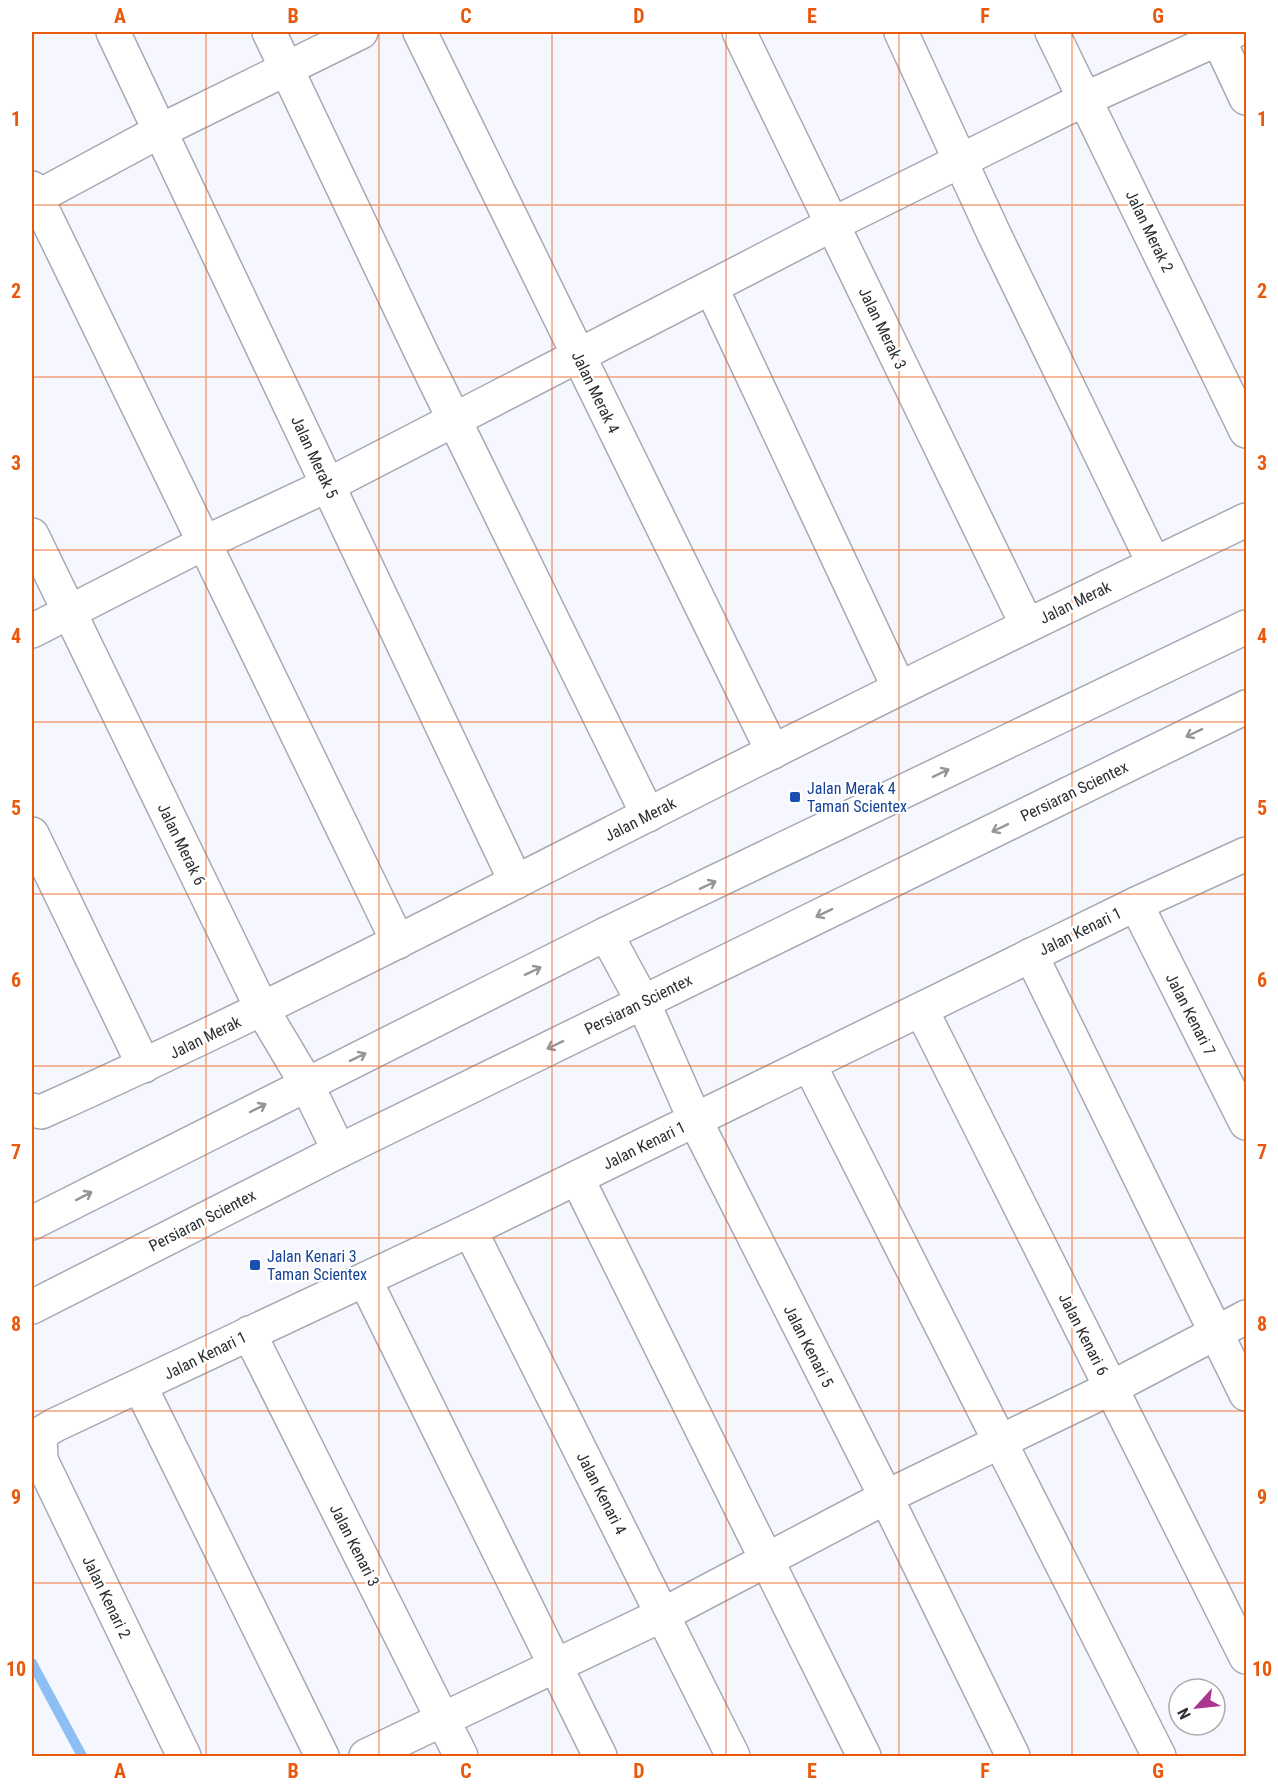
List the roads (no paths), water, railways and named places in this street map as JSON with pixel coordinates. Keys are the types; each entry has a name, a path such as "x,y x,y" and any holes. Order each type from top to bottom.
{"street":[{"name":"Jalan Merak 5","path":"113,32 516,882"},
{"path":"269,32 454,420 648,815"},
{"path":"361,32 33,196 398,942"},
{"name":"Jalan Merak 4","path":"420,32 772,752"},
{"name":"Jalan Merak 3","path":"739,32 1027,625"},
{"path":"901,32 1154,564"},
{"name":"Jalan Merak 2","path":"1053,32 1246,431"},
{"path":"32,631 204,543 328,485 578,355 712,289 832,224 1222,34 1246,98"},
{"path":"712,289 899,688"},
{"name":"Jalan Merak","path":"32,1110 41,1112 144,1066 262,1009 899,688 1246,520"},
{"name":"Jalan Merak 6","path":"32,535 262,1009 306,1083 339,1150"},
{"path":"32,1223 306,1083 606,934 1246,627"},
{"name":"Persiaran Scientex","path":"32,1307 339,1150 1246,707"},
{"path":"32,834 144,1066"},
{"name":"Jalan Kenari 1","path":"40,1434 470,1230 922,1011 1136,904 1246,854"},
{"name":"Jalan Kenari 7","path":"1136,904 1246,1123"},
{"name":"Jalan Kenari 5","path":"606,934 643,1002 695,1120 886,1497 1013,1756"},
{"path":"1031,955 1246,1394"},
{"name":"Jalan Kenari 6","path":"922,1011 1246,1657"},
{"path":"809,1064 1159,1756"},
{"path":"577,1178 864,1756"},
{"name":"Jalan Kenari 4","path":"470,1230 733,1756"},
{"path":"365,1280 600,1756"},
{"path":"366,1756 664,1614 886,1497 1111,1388 1246,1317"},
{"name":"Jalan Kenari 3","path":"249,1334 461,1756"},
{"path":"140,1386 322,1756"},
{"name":"Jalan Kenari 2","path":"40,1434 41,1460 184,1756"}],"waterway":[{"path":"32,1663 82,1756"}],"place":[{"name":"Jalan Merak 4 Taman Scientex","path":"795,797"},
{"name":"Jalan Kenari 3 Taman Scientex","path":"255,1265"}]}
